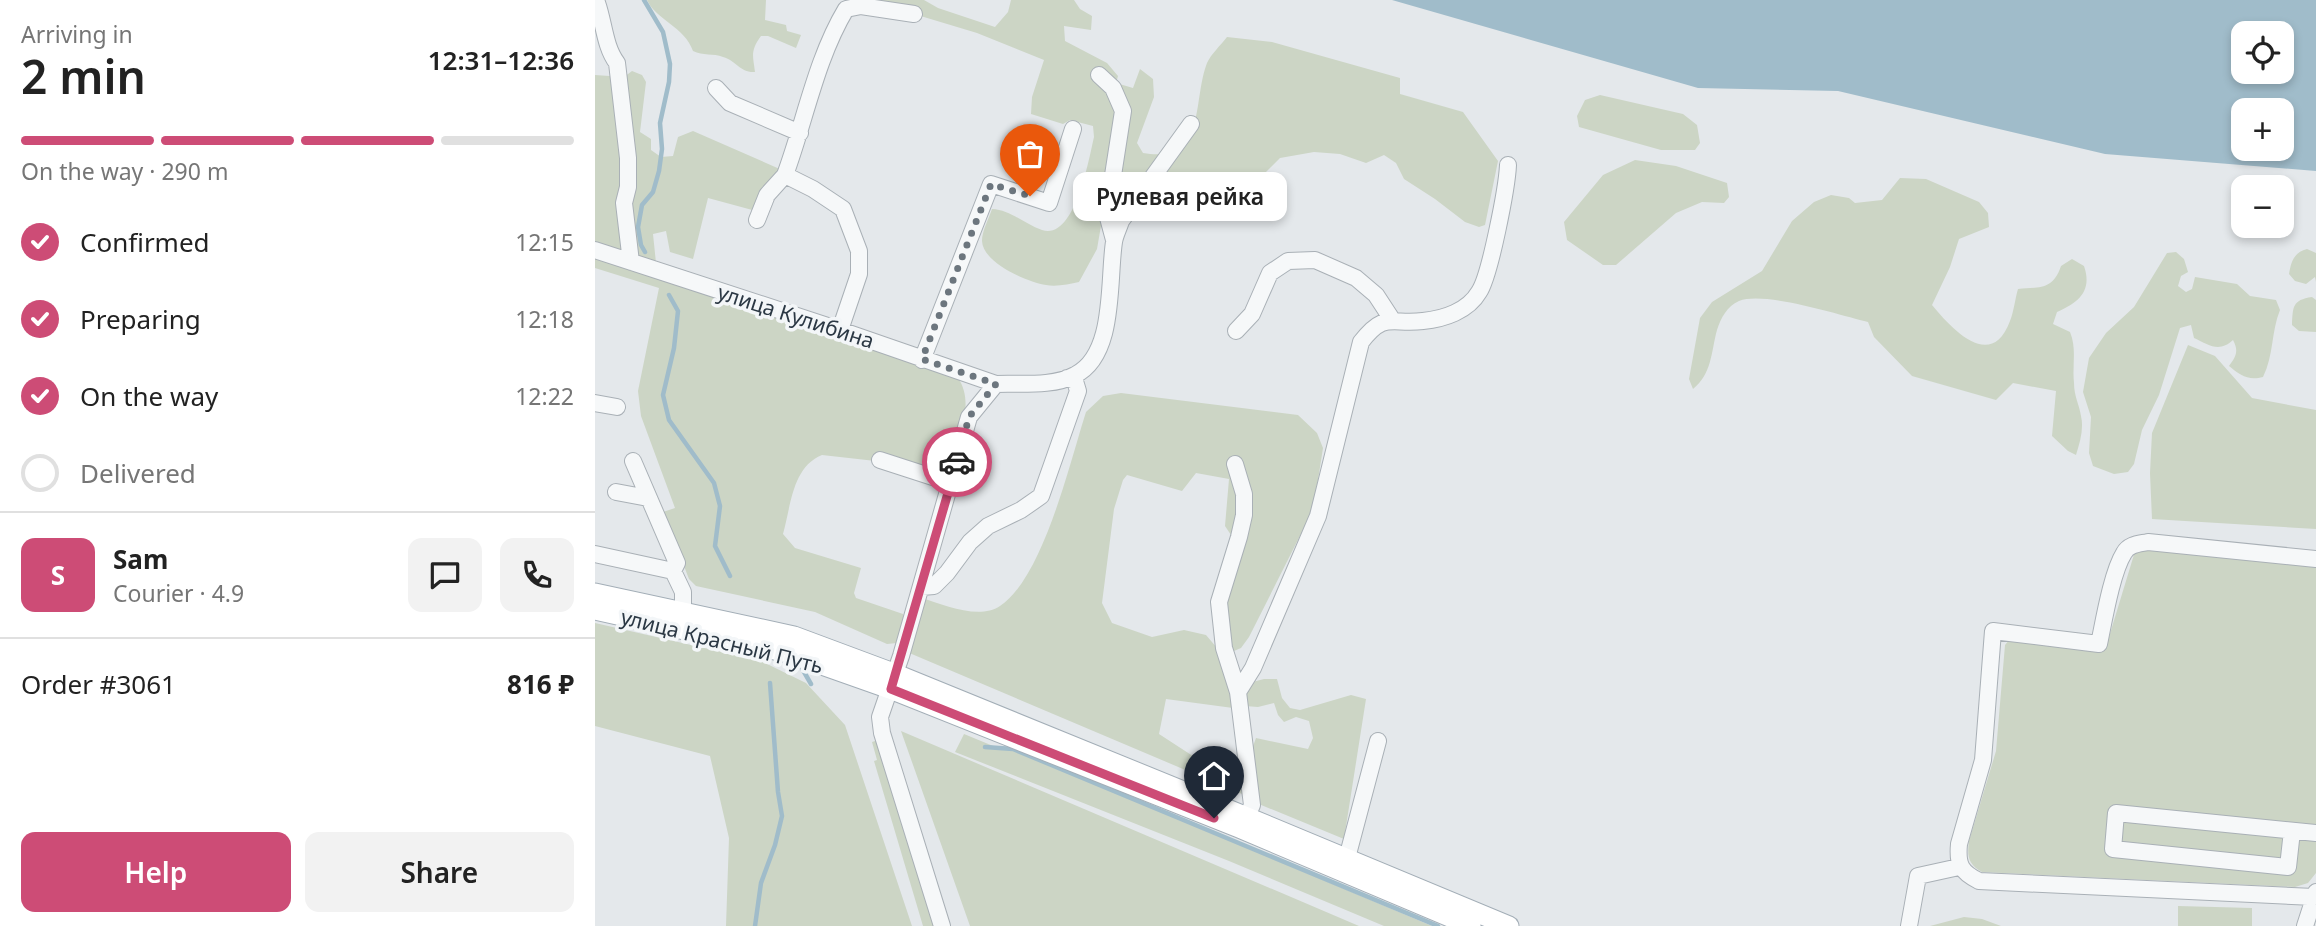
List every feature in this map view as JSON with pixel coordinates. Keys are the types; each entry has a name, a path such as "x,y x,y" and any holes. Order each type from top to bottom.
{"main road":[{"name":"улица Красный Путь","path":"595,593 794,636 893,682 1471,926"},
{"name":"улица Красный Путь","path":"595,610 788,653 893,682 1247,817 1509,926"}],"street":[{"path":"596,0 610,54 617,63 628,158 628,187 624,203 631,262"},
{"path":"757,220 768,195 785,175 835,27 846,9 861,6 914,14"},
{"path":"1099,75 1113,88 1123,111 1107,214 1114,240"},
{"path":"716,88 730,103 800,133"},
{"path":"941,926 882,733 880,717 922,587 969,417 996,384 1050,382 1074,376 1091,365 1097,354 1107,317 1114,240 1121,221 1191,124"},
{"path":"922,359 991,184 1049,203 1073,129"},
{"path":"1238,692 1253,668 1318,516 1361,342 1372,328 1382,322 1422,321 1444,316 1460,311 1479,292 1487,269 1508,165"},
{"path":"785,175 843,209 859,251 859,274 840,330"},
{"name":"улица Кулибина","path":"595,250 996,384"},
{"path":"1236,331 1252,314 1270,273 1288,261 1315,260 1356,278 1376,295 1393,321"},
{"path":"922,587 934,586 970,542 988,526 1021,510 1041,496 1078,391 1075,381 1067,378"},
{"path":"595,403 617,407"},
{"path":"880,460 951,483"},
{"path":"633,461 677,563 673,571"},
{"path":"1235,464 1244,494 1244,515 1219,602 1224,648 1238,692 1252,805 1247,817"},
{"path":"616,492 648,498"},
{"path":"2305,926 2315,894 1979,881 1965,875 1959,867 1959,844 1983,760 1993,631 2099,644 2124,551 2134,544 2148,542 2316,559"},
{"path":"595,554 673,571"},
{"path":"673,571 683,592 683,612"},
{"path":"1347,858 1378,741"},
{"path":"2292,831 2288,867 2113,849 2116,813 2316,833"},
{"path":"1909,926 1918,876 1959,867"}],"green space":[{"path":"647,0 766,0 765,20 786,25 787,31 801,35 796,48 768,36 761,36 754,50 755,72 750,72 723,57 693,51 684,36 657,13"},
{"path":"881,0 924,0 938,8 995,27 1008,12 1011,0 1074,0 1080,9 1092,16 1091,30 1064,26 1065,41 1107,63 1118,76 1116,83 1133,88 1140,69 1153,79 1154,97 1137,143 1143,153 1164,154 1178,149 1187,140 1197,112 1207,63 1227,37 1272,42 1400,78 1400,94 1463,112 1498,161 1485,225 1479,227 1465,222 1404,179 1396,163 1384,155 1366,163 1340,154 1314,152 1280,158 1221,208 1178,205 1179,201 1135,189 1118,188 1107,191 1097,249 1079,282 1050,286 1028,280 998,264 984,249 982,237 992,209 1005,212 1042,230 1054,230 1063,223 1079,196 1094,137 1093,126 1070,120 1063,124 1031,114 1032,97 1044,60 977,33 894,8"},
{"path":"632,71 642,75 646,82 640,132 651,139 651,150 661,157 673,156 678,137 693,131 782,170 756,211 708,198 693,259 670,252 666,231 653,234 656,263 595,244 595,75 624,77"},
{"path":"1600,95 1683,114 1697,125 1700,143 1695,150 1661,150 1579,127 1577,116 1585,100"},
{"path":"1635,160 1676,166 1727,183 1729,197 1724,203 1702,202 1676,213 1616,265 1603,265 1567,240 1564,222 1603,175"},
{"path":"1900,178 1926,179 1979,202 1988,213 1989,227 1959,239 1950,267 1932,305 1950,325 1971,341 1982,345 1993,343 2002,336 2011,317 2018,289 2045,286 2058,274 2061,266 2072,259 2084,266 2085,290 2071,305 2057,312 2053,324 2070,332 2073,345 2074,388 2082,426 2076,455 2052,436 2056,391 2013,383 1996,400 1912,376 1874,337 1868,322 1784,301 1751,299 1731,306 1719,326 1704,377 1693,389 1689,379 1700,318 1712,302 1762,271 1792,221 1814,202 1831,195 1849,198 1855,203 1882,200"},
{"path":"2307,249 2316,253 2316,282 2315,277 2306,284 2295,281 2289,274 2294,258"},
{"path":"2176,252 2184,259 2188,272 2181,276 2178,286 2186,292 2192,289 2195,277 2237,284 2250,296 2276,300 2280,310 2269,360 2263,377 2245,376 2229,366 2236,354 2233,340 2218,347 2194,338 2191,325 2180,328 2159,395 2142,430 2134,464 2128,472 2114,474 2093,466 2089,453 2091,417 2083,392 2089,358 2106,333 2134,307 2167,253"},
{"path":"595,259 676,283 958,378 963,388 965,411 960,434 945,466 920,466 822,455 804,468 799,478 783,534 795,548 861,568 854,593 856,598 903,614 905,624 897,643 887,644 815,612 696,586 689,579 663,512 675,508 641,416 638,391 659,288 595,268"},
{"path":"2312,297 2316,300 2316,332 2299,331 2292,325 2295,305"},
{"path":"2188,345 2215,356 2252,398 2316,410 2316,529 2152,519 2152,433"},
{"path":"1121,393 1298,415 1317,433 1323,448 1310,516 1249,637 1241,648 1234,651 1227,644 1226,634 1231,535 1225,526 1229,479 1196,473 1182,491 1127,475 1114,509 1102,603 1112,623 1152,637 1184,630 1206,635 1223,655 1233,708 1166,699 1159,734 1199,760 1240,770 1246,790 1242,794 907,652 922,598 961,610 982,612 1000,606 1015,592 1042,545 1086,412 1103,396"},
{"path":"2136,548 2316,566 2316,873 2308,883 2295,887 1982,872 1971,863 1969,841 1996,751 2005,645 2010,639 2105,650"},
{"path":"595,623 761,661 806,683 845,725 912,926 726,926 729,838 710,756 595,726"},
{"path":"1264,679 1277,679 1282,698 1290,708 1300,710 1351,695 1366,699 1344,839 1254,802 1252,749 1256,738 1308,749 1313,738 1309,721 1296,717 1284,722 1274,703 1258,707 1245,706 1241,685"},
{"path":"901,731 1359,926 970,926"},
{"path":"964,734 998,748 1016,750 1432,926 1384,926 955,752"},
{"path":"878,740 936,926 923,926 874,761 877,760 872,742"},
{"path":"2178,906 2252,908 2252,926 2178,926"},
{"path":"1964,917 1982,919 2001,926 1930,926"}],"water":[{"path":"1392,0 2316,0 2316,171 2105,154 1838,91 1698,88"}],"waterway":[{"path":"644,0 663,32 670,64 660,123 662,149 659,171 653,192 642,205 638,227 645,252"},
{"path":"669,295 678,311 674,348 663,395 669,420 714,483 720,506 715,546 730,576"},
{"path":"800,665 811,684"},
{"path":"755,926 761,883 782,816 770,683"},
{"path":"985,747 1013,749 1438,926"}],"way so far":[{"path":"957,462 969,417 996,384 922,359 991,184 1030,196"}],"place":[{"name":"Рулевая рейка","path":"1030,196"}],"route":[{"path":"957,462 891,689 1214,818"}]}
